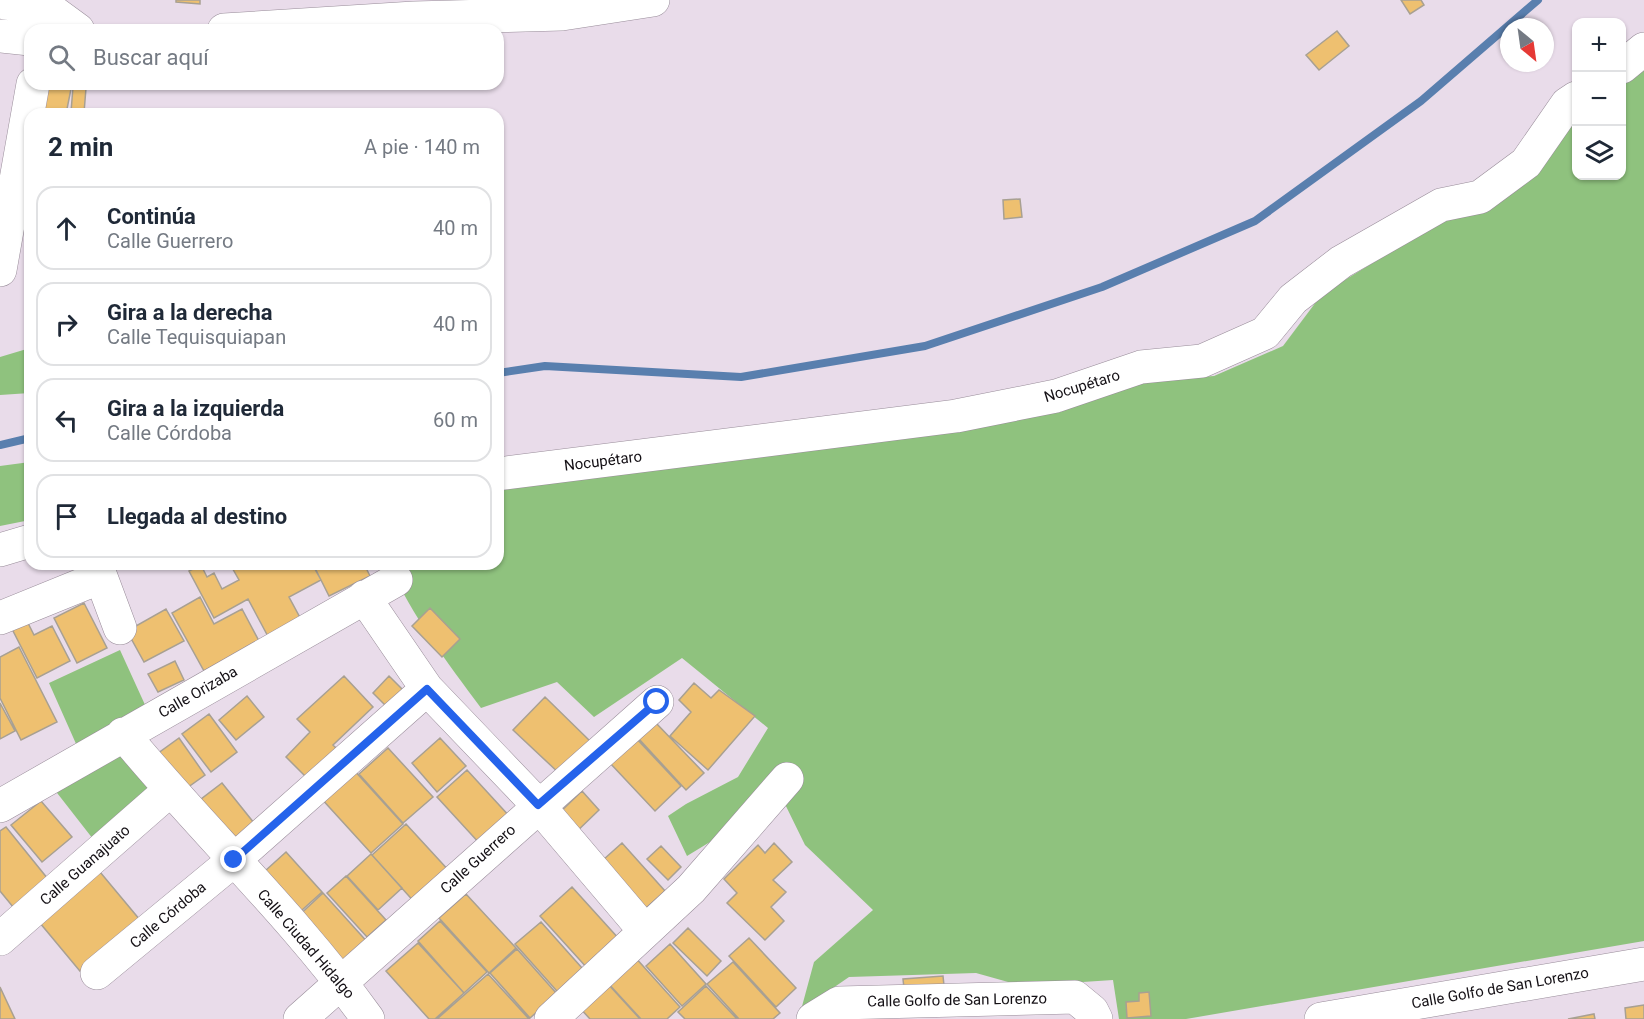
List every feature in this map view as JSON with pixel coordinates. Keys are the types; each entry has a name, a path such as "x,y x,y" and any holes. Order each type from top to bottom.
{"street":[{"path":"279,24 416,9 562,14 653,0"},
{"path":"0,2 51,14 68,24"},
{"path":"0,36 24,38"},
{"path":"1626,64 1644,49"},
{"path":"29,108 32,90"},
{"name":"Nocupétaro","path":"504,473 956,416 1056,396 1141,367 1202,361 1265,333 1293,298 1341,262 1441,205 1480,197 1526,163 1567,104 1572,101"},
{"path":"0,270 24,135"},
{"path":"0,549 24,543"},
{"path":"0,618 101,577 120,628"},
{"name":"Calle Orizaba","path":"0,806 396,580"},
{"path":"364,597 427,689 538,805 645,931"},
{"name":"Calle Córdoba","path":"97,973 234,860 427,689"},
{"name":"Calle Guerrero","path":"300,1019 538,805 657,702"},
{"name":"Calle Ciudad Hidalgo","path":"123,735 169,791 234,860 342,982 368,1019"},
{"path":"551,1019 691,889 787,779"},
{"name":"Calle Guanajuato","path":"0,939 169,791"},
{"name":"Calle Golfo de San Lorenzo","path":"1321,1019 1644,964"},
{"name":"Calle Golfo de San Lorenzo","path":"813,1019 838,1003 1075,997 1092,1011 1096,1019"}],"green space":[{"path":"1644,68 1644,941 1186,1019 1119,1019 1113,980 1022,986 976,973 849,977 801,1010 814,962 873,910 805,845 782,798 687,856 668,816 738,777 768,728 682,658 594,717 557,682 481,708 419,620 392,570 504,570 504,489 700,463 1137,382 1214,376 1283,346 1322,294 1441,221 1572,119 1572,180 1626,180 1626,81"},
{"path":"24,350 24,393 0,395 0,357"},
{"path":"24,463 24,521 0,526 0,466"},
{"path":"120,650 146,707 77,746 49,683"},
{"path":"120,748 158,787 93,839 54,789"}],"building":[{"path":"176,0 200,0 200,4 176,2"},
{"path":"1401,0 1421,0 1424,5 1410,14"},
{"path":"1337,31 1349,46 1319,70 1306,55"},
{"path":"39,90 71,90 67,108 36,108"},
{"path":"73,90 86,90 84,108 71,108"},
{"path":"1020,199 1022,217 1004,219 1003,200"},
{"path":"204,570 207,577 214,573 222,589 239,580 233,570 315,570 321,580 289,597 304,625 271,642 248,599 214,618 189,571"},
{"path":"316,570 367,570 370,576 329,596"},
{"path":"200,597 214,624 242,609 259,641 204,671 172,613"},
{"path":"84,603 107,648 77,663 54,618"},
{"path":"430,608 460,639 442,657 412,626"},
{"path":"166,609 184,641 144,662 127,631"},
{"path":"24,615 34,635 52,626 70,661 37,678 9,623"},
{"path":"19,647 57,722 21,740 0,698 0,657"},
{"path":"175,661 184,680 158,692 148,674"},
{"path":"344,676 373,707 333,745 338,750 309,780 286,757 310,732 297,719"},
{"path":"389,676 405,692 389,709 373,693"},
{"path":"694,683 711,698 719,690 755,716 708,770 670,736 691,712 679,700"},
{"path":"247,696 264,717 236,740 219,720"},
{"path":"545,697 592,743 561,775 513,730"},
{"path":"0,703 15,731 0,739"},
{"path":"209,714 237,752 211,772 182,734"},
{"path":"656,723 704,773 686,790 639,739"},
{"path":"635,737 681,786 655,811 609,762"},
{"path":"179,738 205,775 184,790 157,754"},
{"path":"440,738 466,766 437,792 412,763"},
{"path":"388,748 433,797 403,823 359,774"},
{"path":"352,768 403,824 371,853 320,797"},
{"path":"467,770 511,818 481,845 437,797"},
{"path":"222,783 254,823 224,847 192,806"},
{"path":"582,791 599,810 571,837 553,819"},
{"path":"41,801 72,837 42,862 11,825"},
{"path":"406,824 451,873 417,905 372,855"},
{"path":"6,827 52,884 18,913 0,891 0,831"},
{"path":"622,843 665,891 637,916 594,868"},
{"path":"774,843 792,862 773,880 786,892 771,907 784,921 765,940 727,903 737,893 724,879 758,845 765,853"},
{"path":"661,846 681,867 668,880 647,859"},
{"path":"286,852 322,892 291,920 255,880"},
{"path":"371,854 402,888 378,910 347,876"},
{"path":"100,872 145,926 84,976 40,923"},
{"path":"346,876 386,920 367,937 327,893"},
{"path":"572,887 620,940 588,969 540,916"},
{"path":"323,893 370,945 340,971 294,920"},
{"path":"466,894 516,948 489,973 439,918"},
{"path":"440,921 487,972 464,993 418,941"},
{"path":"541,922 590,977 564,999 515,944"},
{"path":"688,928 721,961 707,976 673,943"},
{"path":"749,938 796,988 776,1007 729,956"},
{"path":"418,943 464,993 435,1019 429,1019 386,971"},
{"path":"670,944 706,984 682,1006 646,966"},
{"path":"517,949 557,994 530,1018 490,973"},
{"path":"634,956 680,1007 667,1019 641,1019 606,981"},
{"path":"733,962 780,1013 773,1019 739,1019 707,984"},
{"path":"488,974 529,1019 437,1019"},
{"path":"943,976 945,995 905,998 903,979"},
{"path":"608,984 640,1019 590,1019 580,1008"},
{"path":"706,986 737,1019 685,1019 678,1012"},
{"path":"0,987 15,1019 0,1019"},
{"path":"1149,992 1151,1016 1127,1018 1126,1002 1139,1001 1139,993"},
{"path":"1644,1005 1644,1019 1626,1019 1625,1008"},
{"path":"1594,1014 1595,1019 1568,1019"}],"waterway":[{"path":"504,372 545,366 741,377 925,346 1102,287 1255,221 1421,101 1538,0"},
{"path":"0,445 24,439"}],"route":[{"path":"234,860 427,689 538,805 657,702"}]}
